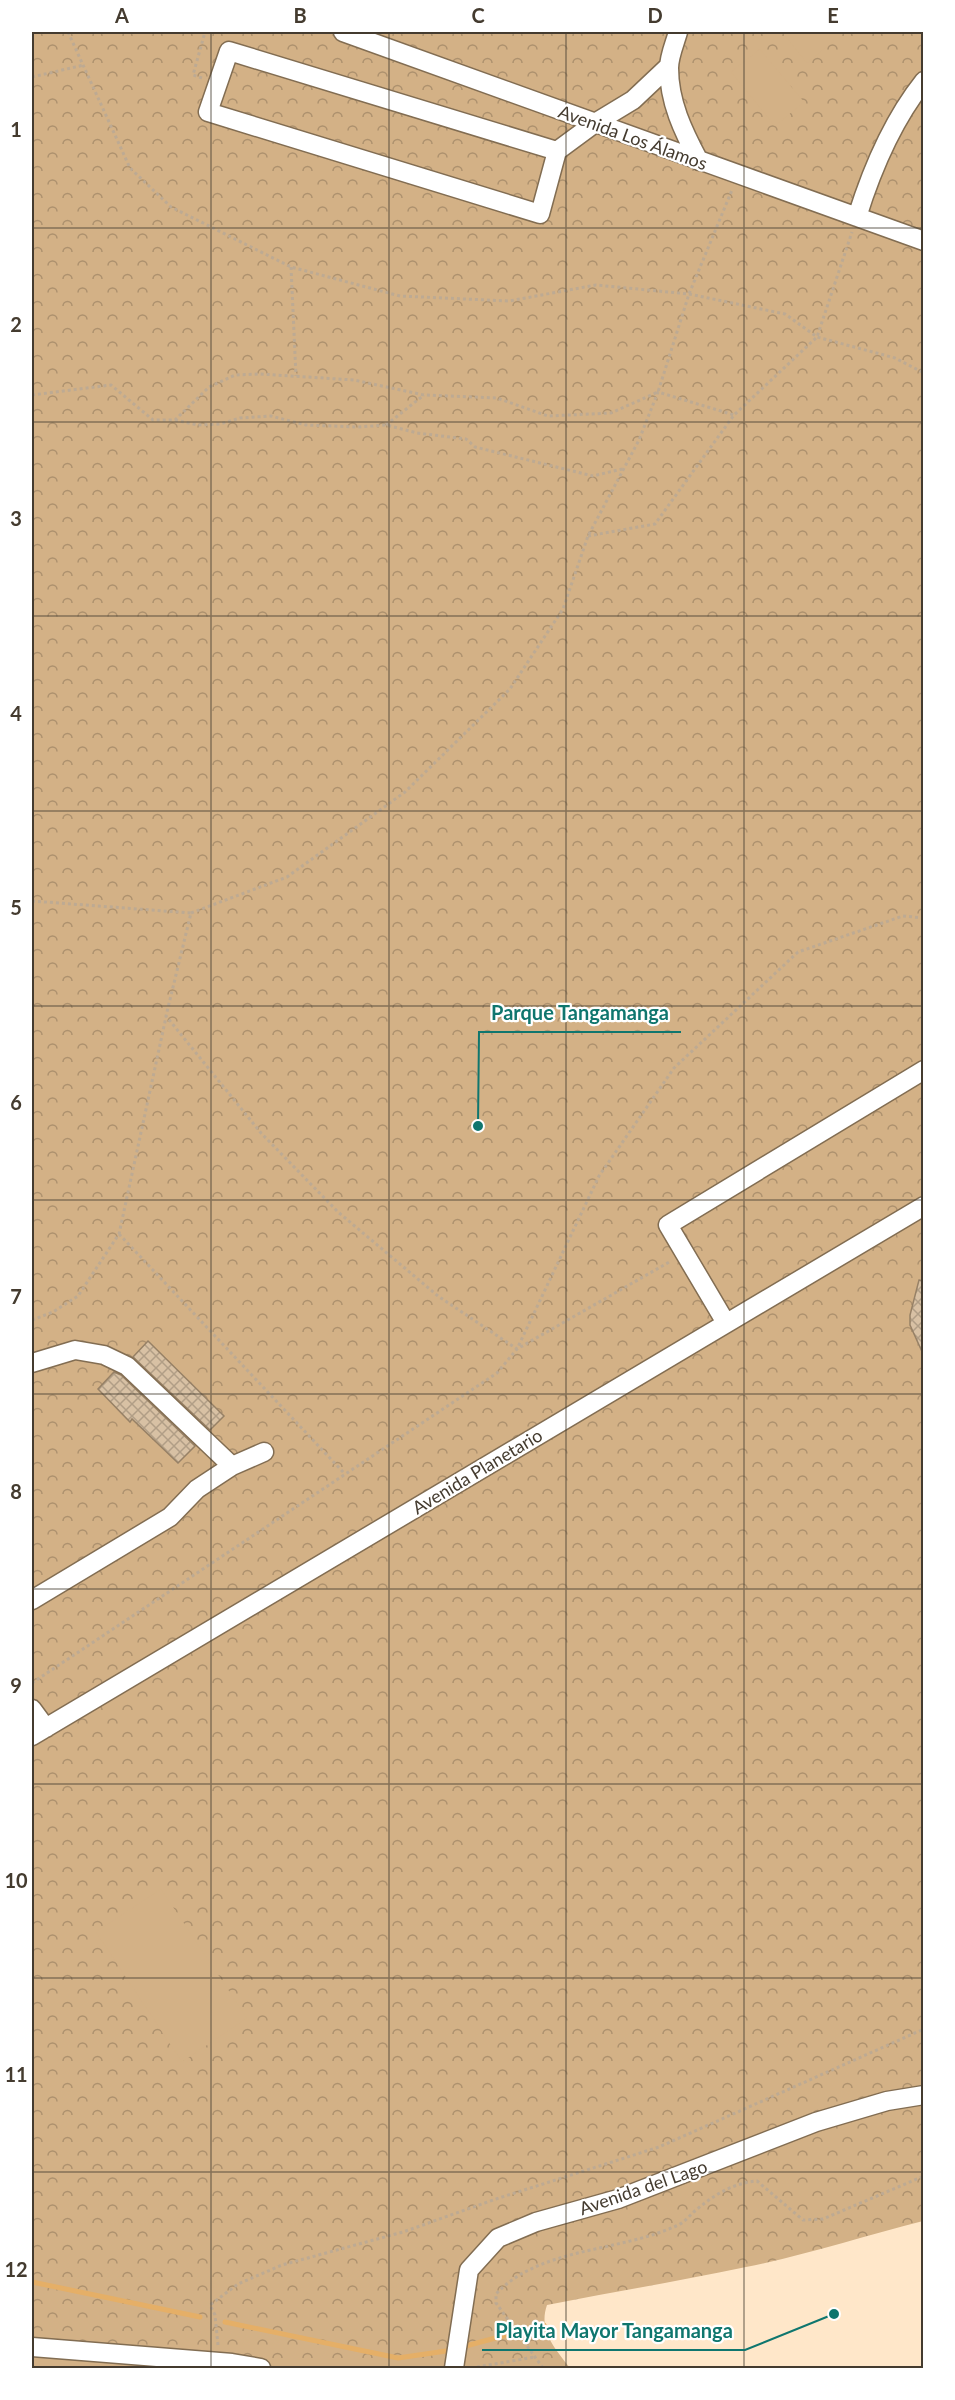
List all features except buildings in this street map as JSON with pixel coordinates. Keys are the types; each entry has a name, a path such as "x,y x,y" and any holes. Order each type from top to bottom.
{"street":[{"name":"Avenida Los Álamos","path":"343,32 924,241"},
{"path":"678,32 669,66 673,104 699,161"},
{"path":"557,151 229,51 208,112 540,214 557,151 595,123 633,100 669,66"},
{"path":"856,217 871,170 892,130 924,81"},
{"path":"726,1323 668,1225 924,1070"},
{"name":"Avenida Planetario","path":"36,1732 924,1206"},
{"path":"32,1363 75,1350 104,1355 127,1366 232,1466"},
{"path":"32,1600 170,1517 197,1489 232,1466 264,1452"},
{"path":"32,1709 36,1732"},
{"name":"Avenida del Lago","path":"460,2359 469,2270 498,2238 536,2222 618,2199 816,2122 886,2101 924,2095"},
{"path":"32,2347 220,2362 261,2368"}],"path":[{"path":"68,32 130,168 171,207 291,267 400,296 509,301 596,285 689,294 785,314 818,337 895,358 924,373"},
{"path":"205,32 193,75 218,83"},
{"path":"32,76 84,65"},
{"path":"32,902 191,913 286,877 405,792 510,689 563,609 588,536 639,440 658,392 689,294 738,175"},
{"path":"588,536 655,524 734,415 818,337 856,217"},
{"path":"291,267 296,376"},
{"path":"175,420 209,387 235,375 261,374 354,380 424,395 497,398 548,416 611,413 658,392 734,415"},
{"path":"32,395 111,385 153,420 175,420 198,425 220,424 240,418 271,416 306,425 358,427 386,425 417,434 466,439 475,447 593,476 622,469"},
{"path":"386,425 424,395"},
{"path":"32,1320 53,1312 78,1296 120,1234 166,1016 191,913"},
{"path":"32,1683 497,1372 517,1349 599,1176 674,1068 798,952 903,916 924,918"},
{"path":"166,1016 261,1133 338,1212 438,1296 517,1349"},
{"path":"120,1234 345,1474"},
{"path":"517,1349 685,1253"},
{"path":"220,2362 215,2315 210,2305 238,2284 282,2265 403,2232 499,2198 659,2147 924,2029"},
{"path":"543,2368 496,2303 496,2294 506,2283 521,2273 549,2262 654,2235 681,2224 707,2200 725,2189 757,2181 803,2220 812,2221 823,2219 924,2176"},
{"path":"460,2359 535,2357"}],"green space":[{"path":"32,32 923,32 923,2221 768,2262 547,2305 546,2331 570,2368 32,2368"},
{"path":"782,32 830,32 836,39 807,63"},
{"path":"760,49 804,102 775,126 731,72"},
{"path":"161,1889 247,2018 182,2062 96,1932"}],"waterway":[{"path":"32,2282 200,2317"},
{"path":"225,2322 398,2358 453,2350"},
{"path":"462,2347 544,2325"}],"place":[{"name":"Parque Tangamanga","path":"478,1126"},
{"name":"Playita Mayor Tangamanga","path":"834,2314"}]}
